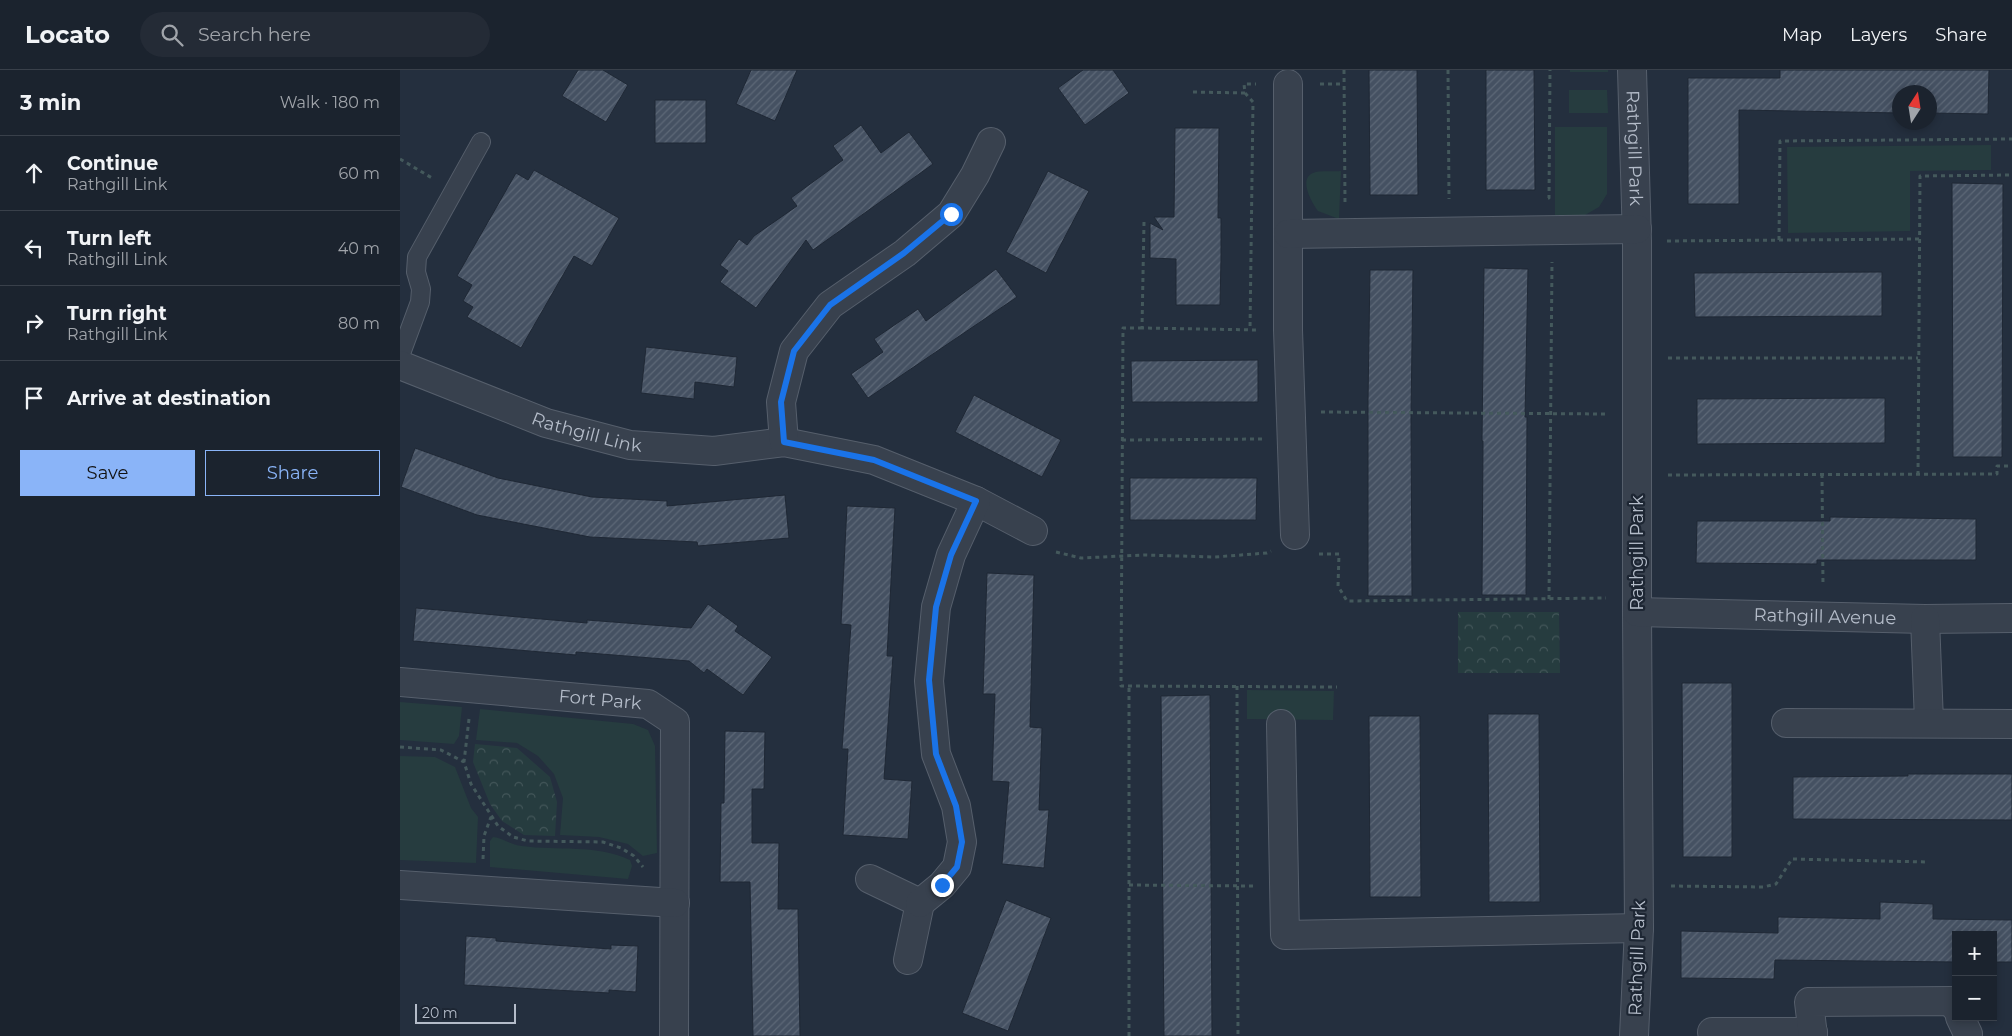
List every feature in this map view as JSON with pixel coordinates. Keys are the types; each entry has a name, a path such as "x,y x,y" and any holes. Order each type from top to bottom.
{"street":[{"name":"Rathgill Park","path":"1632,70 1637,235 1639,886 1634,1036"},
{"path":"1288,84 1288,330 1294,547"},
{"path":"784,442 781,402 794,351 830,305 904,253 951,214 975,175 991,142"},
{"path":"1288,234 1552,230 1637,235"},
{"name":"Rathgill Link","path":"400,365 546,423 630,445 714,452 784,442 874,460 976,501 1033,531"},
{"path":"908,960 920,903 942,885 957,867 962,842 956,806 936,754 929,680 936,607 951,555 976,501"},
{"name":"Rathgill Avenue","path":"1637,605 1823,617 2012,618"},
{"path":"1925,619 1928,722"},
{"name":"Fort Park","path":"400,682 648,704 675,722 674,1036"},
{"path":"1786,723 1928,722 2012,724"},
{"path":"1282,724 1286,935 1639,928"},
{"path":"870,879 920,903"},
{"path":"400,885 482,892 675,903"},
{"path":"1712,1032 1813,1034 1809,1002 1952,1002"}],"lane":[{"path":"400,356 420,302 421,289 416,272 417,257 481,142"}],"path":[{"path":"1344,70 1345,233"},
{"path":"1448,70 1449,199"},
{"path":"1540,198 1550,198 1550,70"},
{"path":"1245,94 1253,102 1250,330"},
{"path":"1779,240 1780,141 2012,139"},
{"path":"400,159 454,191"},
{"path":"1918,474 1920,176 2012,175"},
{"path":"1439,199 1458,198"},
{"path":"1345,200 1354,200"},
{"path":"1142,328 1144,222"},
{"path":"1549,598 1552,230"},
{"path":"1637,235 1779,240 1919,238"},
{"path":"1288,330 1124,328 1121,686 1337,687"},
{"path":"1637,358 1918,358"},
{"path":"1291,411 1637,414"},
{"path":"1122,440 1292,439"},
{"path":"1637,475 1997,474 1997,466 2012,466"},
{"path":"1822,474 1823,617"},
{"path":"1033,531 1038,548 1081,558 1144,555 1215,558 1267,553 1294,547 1339,554 1338,586 1347,601 1549,598 1637,605"},
{"path":"1267,553 1294,547"},
{"path":"1129,686 1129,1036"},
{"path":"1237,686 1238,1036"},
{"path":"473,689 464,762 471,784 498,826 513,837 528,841 603,842 621,848 634,856 675,903"},
{"path":"400,747 441,750 464,762"},
{"path":"482,892 484,836 491,816"},
{"path":"1639,886 1762,887 1776,884 1792,859 1927,862"},
{"path":"1129,885 1284,886"}],"green space":[{"path":"1570,70 1608,70 1608,72 1570,72"},
{"path":"1569,90 1607,90 1608,113 1569,113"},
{"path":"1555,127 1607,127 1607,194 1599,207 1585,215 1555,215"},
{"path":"1991,145 1991,170 1910,171 1910,231 1788,233 1787,147"},
{"path":"1341,171 1339,219 1318,211 1306,186 1309,176 1313,173"},
{"path":"1458,612 1559,612 1560,673 1458,673"},
{"path":"1247,690 1334,691 1333,720 1247,719"},
{"path":"400,702 462,707 459,736 454,744 400,740"},
{"path":"480,709 633,724 648,730 655,746 657,853 643,856 628,844 599,837 560,835 563,798 554,774 538,756 517,743 476,740"},
{"path":"475,744 517,748 550,777 557,802 555,836 524,835 502,821 490,804 473,762"},
{"path":"400,756 435,757 455,767 471,808 478,817 476,863 400,860"},
{"path":"493,837 522,846 604,852 630,860 632,866 628,879 490,867 490,841"}],"building":[{"path":"578,70 603,70 628,85 606,122 562,96"},
{"path":"751,70 797,70 775,121 736,104"},
{"path":"1083,70 1113,70 1129,93 1085,125 1058,88"},
{"path":"1369,70 1417,70 1418,195 1370,195"},
{"path":"1486,70 1534,70 1535,190 1486,190"},
{"path":"1780,70 1989,70 1988,114 1937,113 1937,85 1892,85 1892,113 1739,110 1739,204 1688,204 1688,78 1780,78"},
{"path":"655,100 706,100 706,143 655,143"},
{"path":"861,125 881,153 909,132 933,164 813,250 806,240 756,308 720,282 728,271 720,265 739,239 747,245 754,236 797,206 791,198 843,160 833,146"},
{"path":"1175,128 1219,128 1218,218 1221,218 1220,305 1176,305 1176,259 1150,258 1150,223 1163,230 1154,217 1174,217"},
{"path":"534,170 619,218 592,266 574,256 521,348 467,317 473,307 463,301 472,285 457,276 516,173 528,180"},
{"path":"1048,171 1089,191 1046,273 1006,252"},
{"path":"1952,183 2003,184 2002,457 1953,457"},
{"path":"1484,268 1528,269 1525,417 1527,417 1526,595 1482,595"},
{"path":"996,269 1017,297 868,398 851,374 883,352 874,339 918,309 926,321"},
{"path":"1370,270 1413,270 1411,416 1412,596 1368,596"},
{"path":"1882,272 1882,316 1695,317 1694,273"},
{"path":"646,347 737,357 734,387 695,382 694,399 641,393"},
{"path":"1258,360 1258,402 1132,402 1131,361"},
{"path":"974,395 1061,440 1042,477 955,432"},
{"path":"1885,398 1885,443 1697,444 1697,399"},
{"path":"415,448 498,478 592,497 667,501 667,506 785,495 789,538 698,546 697,542 590,537 477,515 401,487"},
{"path":"1130,478 1257,478 1256,520 1130,520"},
{"path":"847,506 895,508 887,656 893,656 884,779 912,781 908,839 843,835 848,749 842,749 851,625 841,624"},
{"path":"1830,517 1976,519 1976,560 1817,560 1817,564 1696,563 1697,521 1830,521"},
{"path":"987,573 1034,575 1030,727 1042,728 1039,810 1049,810 1044,868 1002,864 1009,782 992,781 995,694 983,694"},
{"path":"708,604 738,626 735,631 772,657 743,695 707,669 704,673 689,661 576,652 576,655 413,641 416,608 587,623 587,620 691,628"},
{"path":"1682,683 1732,683 1732,857 1683,857"},
{"path":"1210,695 1212,1036 1164,1036 1161,696"},
{"path":"1488,714 1539,714 1540,902 1489,902"},
{"path":"1369,716 1420,716 1421,897 1370,897"},
{"path":"725,731 765,732 764,789 752,789 752,843 779,843 778,909 798,909 800,1036 753,1036 750,882 720,882 721,803 724,803"},
{"path":"1908,774 2012,774 2012,820 1793,819 1793,777 1908,776"},
{"path":"1006,900 1051,918 1008,1031 962,1013"},
{"path":"1880,902 1933,904 1933,919 2012,920 2012,962 1997,962 1997,931 1952,931 1952,962 1775,960 1774,979 1681,978 1681,931 1778,933 1778,917 1880,919"},
{"path":"466,936 496,938 496,941 611,949 611,945 638,946 636,992 609,990 609,993 464,985"}],"route":[{"path":"942,885 957,867 962,842 956,806 936,754 929,680 936,607 951,555 976,501 874,460 784,442 781,402 794,351 830,305 904,253 951,214"}]}
